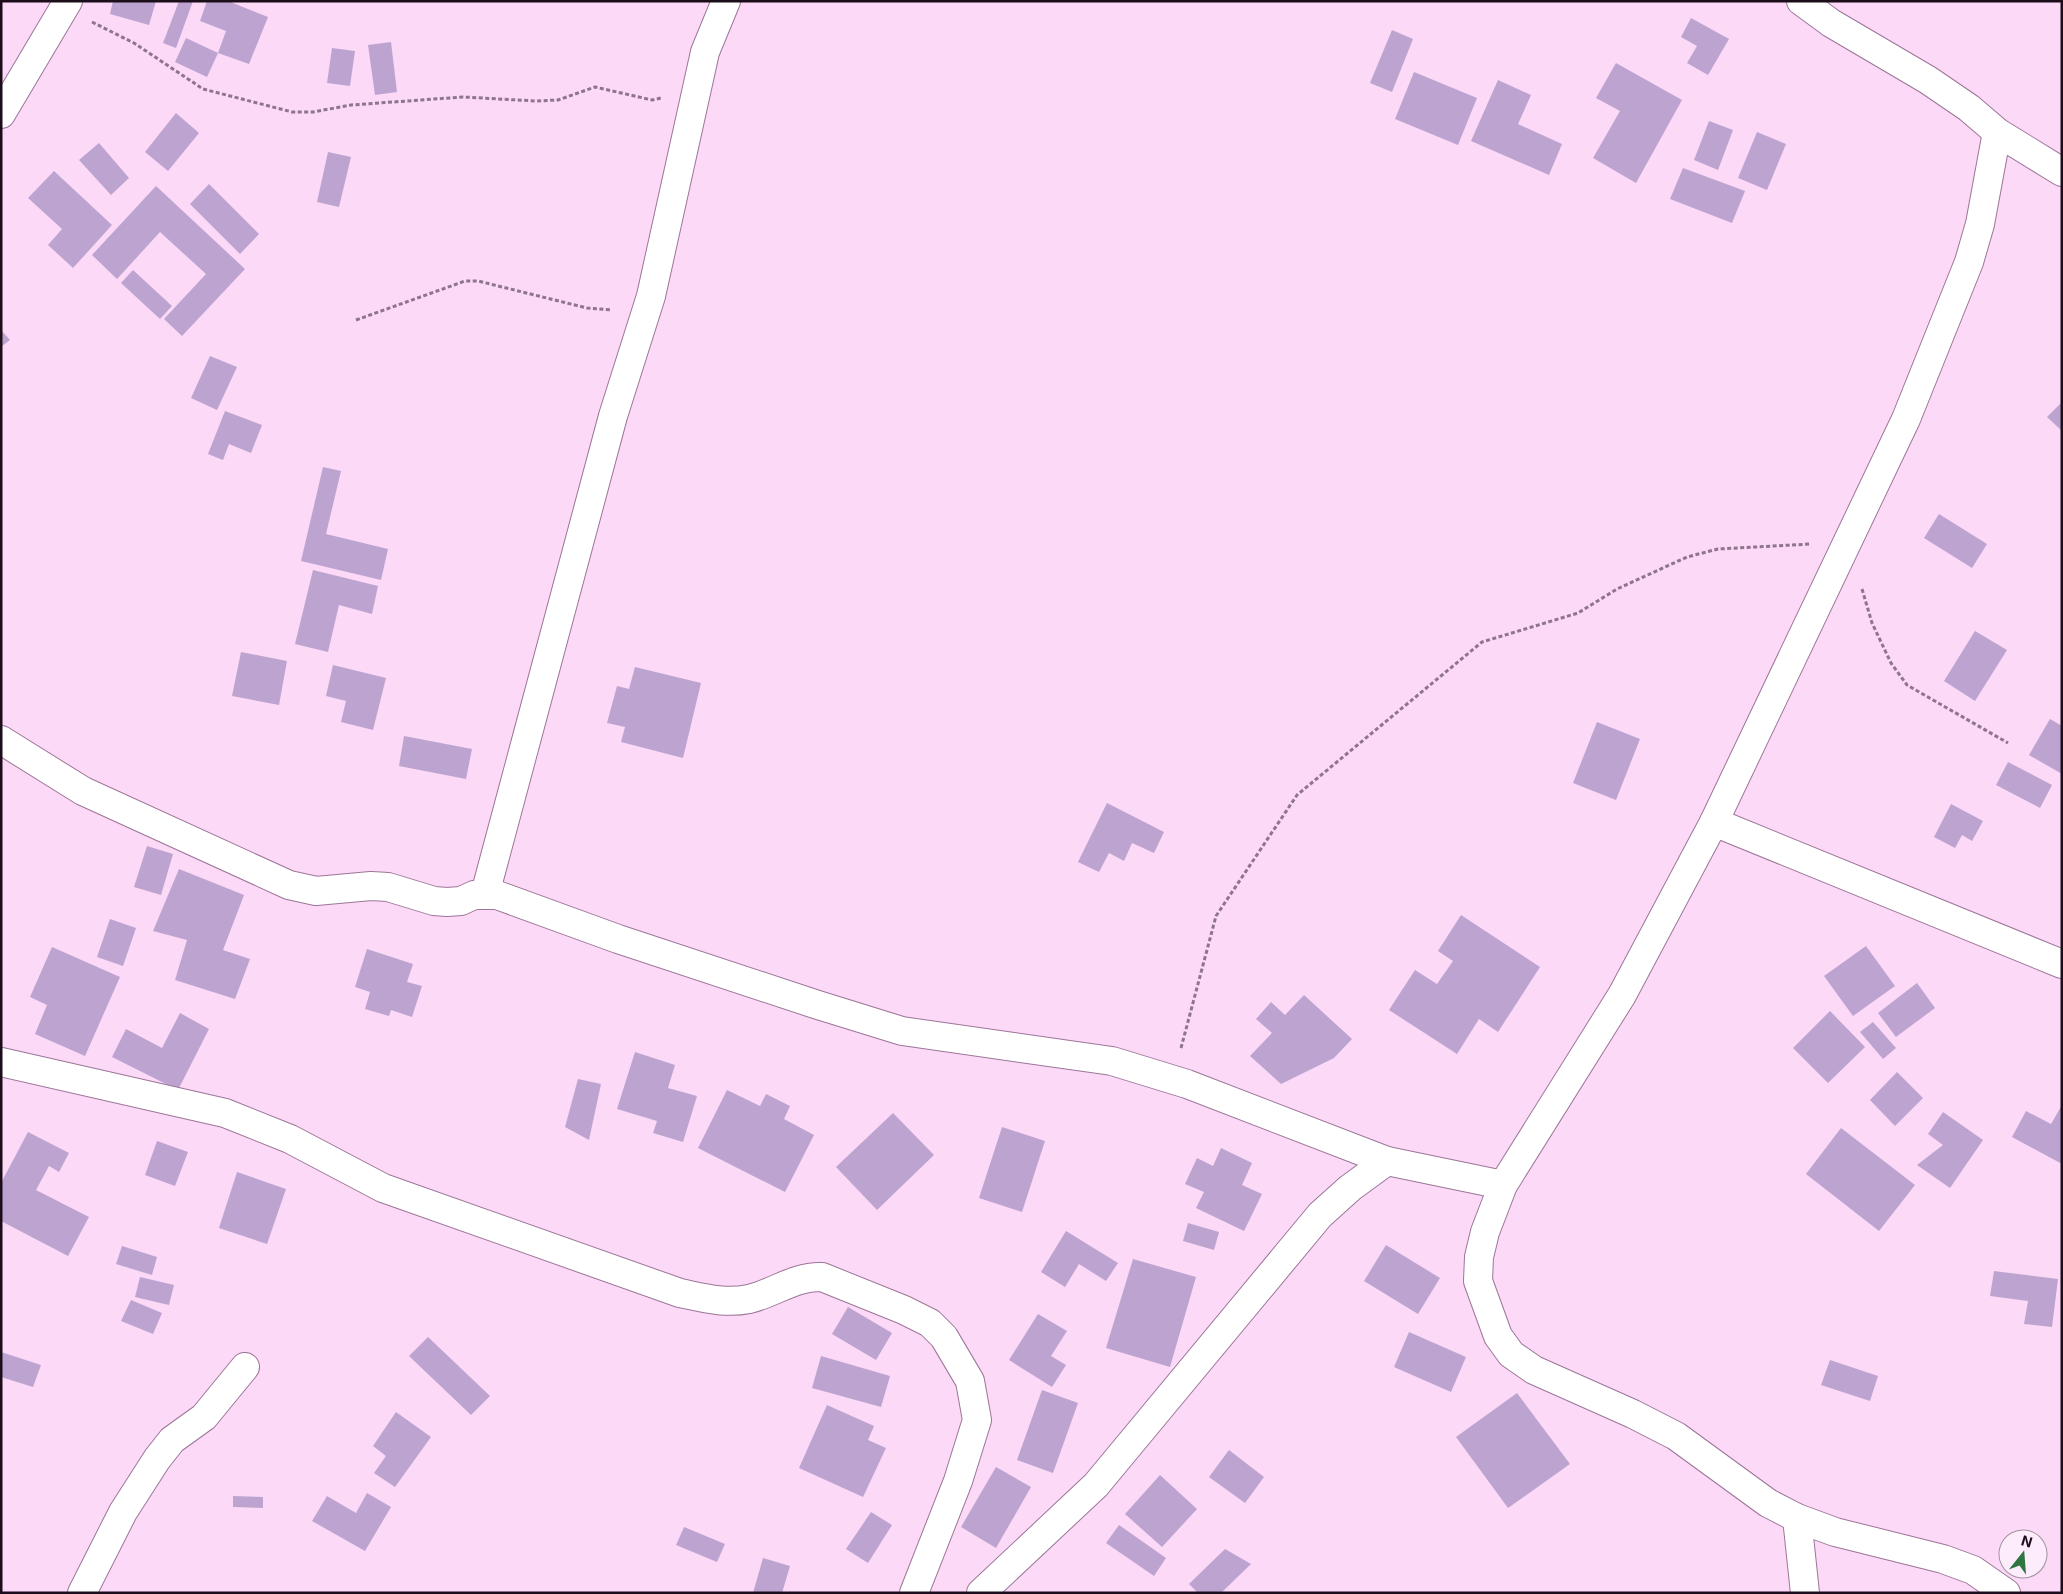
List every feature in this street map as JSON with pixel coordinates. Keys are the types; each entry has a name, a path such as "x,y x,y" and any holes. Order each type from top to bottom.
{"street":[{"path":"485,894 613,416 648,307 705,52 726,1"},
{"path":"1801,1 1831,23 1928,80 1969,108 1997,132 2062,172"},
{"path":"1,114 67,4"},
{"path":"1997,132 1980,224 1969,262 1906,419 1714,822 1622,995 1503,1185 1485,1232 1479,1257 1478,1281 1498,1336 1510,1354 1534,1370 1633,1414 1676,1436 1768,1503 1797,1518 1835,1532 1943,1559 1973,1570 2006,1593"},
{"path":"1,740 83,791 289,885 316,892 358,886 380,886 434,901 447,902 485,894 509,898 618,939 902,1031 1112,1061 1173,1080 1387,1161 1503,1185"},
{"path":"1714,822 2062,964"},
{"path":"1,1062 225,1113 290,1139 383,1188 680,1293 725,1302 750,1298 790,1282 811,1277 822,1278 904,1310 930,1323 944,1337 970,1381 977,1408 977,1420 954,1490 914,1593"},
{"path":"981,1593 1096,1485 1320,1215 1350,1188 1387,1161"},
{"path":"82,1593 124,1512 157,1459 172,1440 204,1418 244,1367"},
{"path":"1797,1518 1805,1593"}],"path":[{"path":"67,4 134,43 203,89 292,112 313,112 351,105 463,97 536,102 558,100 594,87 652,100 666,98 699,83"},
{"path":"356,320 465,281 490,283 587,308 610,310 648,307"},
{"path":"1173,1080 1216,916 1297,795 1482,642 1578,613 1617,589 1687,557 1718,549 1847,542"},
{"path":"1860,581 1872,623 1891,663 1907,685 2008,744"}],"building":[{"path":"113,1 156,1 149,25 110,14"},
{"path":"179,1 193,1 176,48 163,43"},
{"path":"207,1 228,1 268,17 249,64 218,53 226,31 200,21"},
{"path":"1691,18 1729,39 1708,75 1687,63 1697,46 1681,37"},
{"path":"1392,30 1413,39 1392,92 1370,83"},
{"path":"186,38 218,53 207,77 175,62"},
{"path":"391,42 397,92 375,95 368,45"},
{"path":"332,48 355,51 350,86 327,83"},
{"path":"1616,63 1682,100 1636,183 1593,158 1620,111 1596,98"},
{"path":"1414,72 1477,98 1458,145 1395,119"},
{"path":"1498,80 1531,95 1518,124 1562,144 1549,175 1471,141"},
{"path":"176,113 199,133 168,171 145,152"},
{"path":"1709,121 1733,130 1718,170 1694,160"},
{"path":"1757,132 1786,144 1767,190 1738,178"},
{"path":"99,143 129,178 111,195 79,160"},
{"path":"328,152 351,157 339,207 317,202"},
{"path":"1683,168 1745,191 1732,223 1670,199"},
{"path":"54,171 112,225 73,268 48,245 62,229 28,198"},
{"path":"209,184 259,234 240,254 190,204"},
{"path":"156,186 245,269 182,336 164,319 206,274 160,232 117,279 92,255"},
{"path":"133,270 172,306 160,319 121,283"},
{"path":"1,330 10,340 1,347"},
{"path":"210,356 237,367 217,410 191,398"},
{"path":"2062,402 2062,431 2047,417"},
{"path":"225,411 262,425 251,453 229,444 223,460 208,454"},
{"path":"323,467 341,471 326,534 388,549 381,580 301,561"},
{"path":"1939,514 1987,544 1972,568 1924,538"},
{"path":"313,570 378,586 372,614 339,605 328,652 295,644"},
{"path":"1975,631 2007,650 1975,701 1944,681"},
{"path":"241,652 287,661 279,705 232,696"},
{"path":"333,665 386,678 373,730 341,722 346,701 326,696"},
{"path":"635,667 701,683 683,758 621,742 625,727 607,723 617,686 629,689"},
{"path":"2050,719 2062,726 2062,774 2029,755"},
{"path":"1597,722 1640,739 1616,800 1573,783"},
{"path":"404,736 472,749 466,779 399,766"},
{"path":"2008,762 2052,785 2040,808 1996,785"},
{"path":"1107,803 1164,832 1154,853 1132,843 1124,861 1109,853 1099,872 1078,862"},
{"path":"1951,804 1983,821 1972,841 1962,835 1955,848 1934,837"},
{"path":"147,846 173,854 161,895 134,887"},
{"path":"179,869 244,895 223,950 250,959 235,999 175,980 187,940 153,931"},
{"path":"1461,915 1540,967 1498,1032 1479,1019 1457,1054 1389,1010 1415,970 1437,984 1453,961 1438,951"},
{"path":"110,919 136,928 123,966 97,957"},
{"path":"1866,946 1895,986 1853,1016 1824,976"},
{"path":"52,947 120,977 85,1056 35,1034 47,1005 30,997"},
{"path":"367,949 413,964 407,982 422,986 412,1017 391,1010 389,1016 365,1009 370,992 355,987"},
{"path":"1917,983 1935,1008 1896,1037 1878,1013"},
{"path":"1304,995 1352,1039 1334,1058 1281,1084 1250,1056 1272,1033 1256,1019 1271,1002 1285,1015"},
{"path":"1830,1011 1865,1047 1828,1083 1793,1048"},
{"path":"180,1013 209,1029 178,1090 112,1057 126,1029 162,1048"},
{"path":"1873,1022 1896,1048 1883,1059 1860,1032"},
{"path":"635,1052 675,1065 668,1088 697,1096 683,1142 653,1133 657,1121 617,1109"},
{"path":"1897,1072 1923,1098 1895,1126 1870,1100"},
{"path":"578,1079 601,1084 589,1140 565,1127"},
{"path":"727,1090 760,1106 766,1094 790,1106 784,1119 814,1135 785,1192 698,1148"},
{"path":"2062,1105 2062,1164 2012,1137 2026,1111 2051,1124"},
{"path":"1943,1112 1983,1140 1950,1188 1917,1165 1943,1145 1928,1134"},
{"path":"893,1113 934,1155 877,1210 836,1167"},
{"path":"1002,1127 1045,1141 1022,1212 979,1198"},
{"path":"1841,1128 1915,1185 1879,1231 1806,1174"},
{"path":"28,1132 69,1153 59,1172 49,1166 36,1190 89,1217 68,1256 1,1221 1,1183"},
{"path":"157,1141 188,1152 175,1186 145,1175"},
{"path":"1221,1148 1252,1163 1242,1185 1262,1194 1244,1231 1196,1208 1204,1192 1185,1184 1197,1158 1213,1166"},
{"path":"237,1172 286,1189 267,1244 219,1228"},
{"path":"1188,1223 1219,1232 1214,1250 1183,1241"},
{"path":"1066,1231 1118,1263 1106,1281 1079,1264 1065,1287 1041,1272"},
{"path":"1386,1245 1440,1278 1418,1314 1364,1281"},
{"path":"122,1246 157,1257 152,1275 116,1264"},
{"path":"1133,1259 1196,1277 1170,1367 1106,1348"},
{"path":"1994,1271 2058,1279 2052,1327 2024,1324 2028,1301 1990,1296"},
{"path":"140,1277 174,1285 169,1305 135,1297"},
{"path":"131,1300 162,1313 153,1334 121,1321"},
{"path":"848,1307 892,1333 876,1360 832,1334"},
{"path":"1038,1314 1067,1331 1051,1356 1066,1365 1052,1387 1009,1360"},
{"path":"1409,1332 1466,1357 1451,1392 1394,1367"},
{"path":"428,1337 490,1396 471,1415 409,1356"},
{"path":"1,1352 41,1365 33,1387 1,1377"},
{"path":"821,1356 890,1376 881,1407 812,1388"},
{"path":"1830,1360 1878,1376 1870,1401 1821,1385"},
{"path":"1042,1390 1078,1403 1053,1473 1017,1460"},
{"path":"1517,1393 1570,1464 1508,1508 1456,1437"},
{"path":"827,1405 874,1426 868,1440 886,1448 863,1497 799,1468"},
{"path":"396,1412 431,1437 395,1487 374,1473 386,1456 373,1446"},
{"path":"1229,1450 1264,1477 1245,1503 1209,1477"},
{"path":"996,1467 1031,1487 996,1548 961,1527"},
{"path":"1160,1475 1197,1509 1162,1547 1125,1514"},
{"path":"367,1493 391,1507 365,1551 312,1521 327,1496 356,1513"},
{"path":"233,1496 263,1497 263,1508 233,1507"},
{"path":"871,1512 892,1525 868,1563 846,1549"},
{"path":"1119,1525 1166,1558 1154,1576 1106,1543"},
{"path":"684,1527 725,1544 717,1562 676,1545"},
{"path":"1225,1549 1251,1564 1221,1593 1198,1593 1189,1584"},
{"path":"763,1558 790,1566 782,1593 753,1593"}]}
